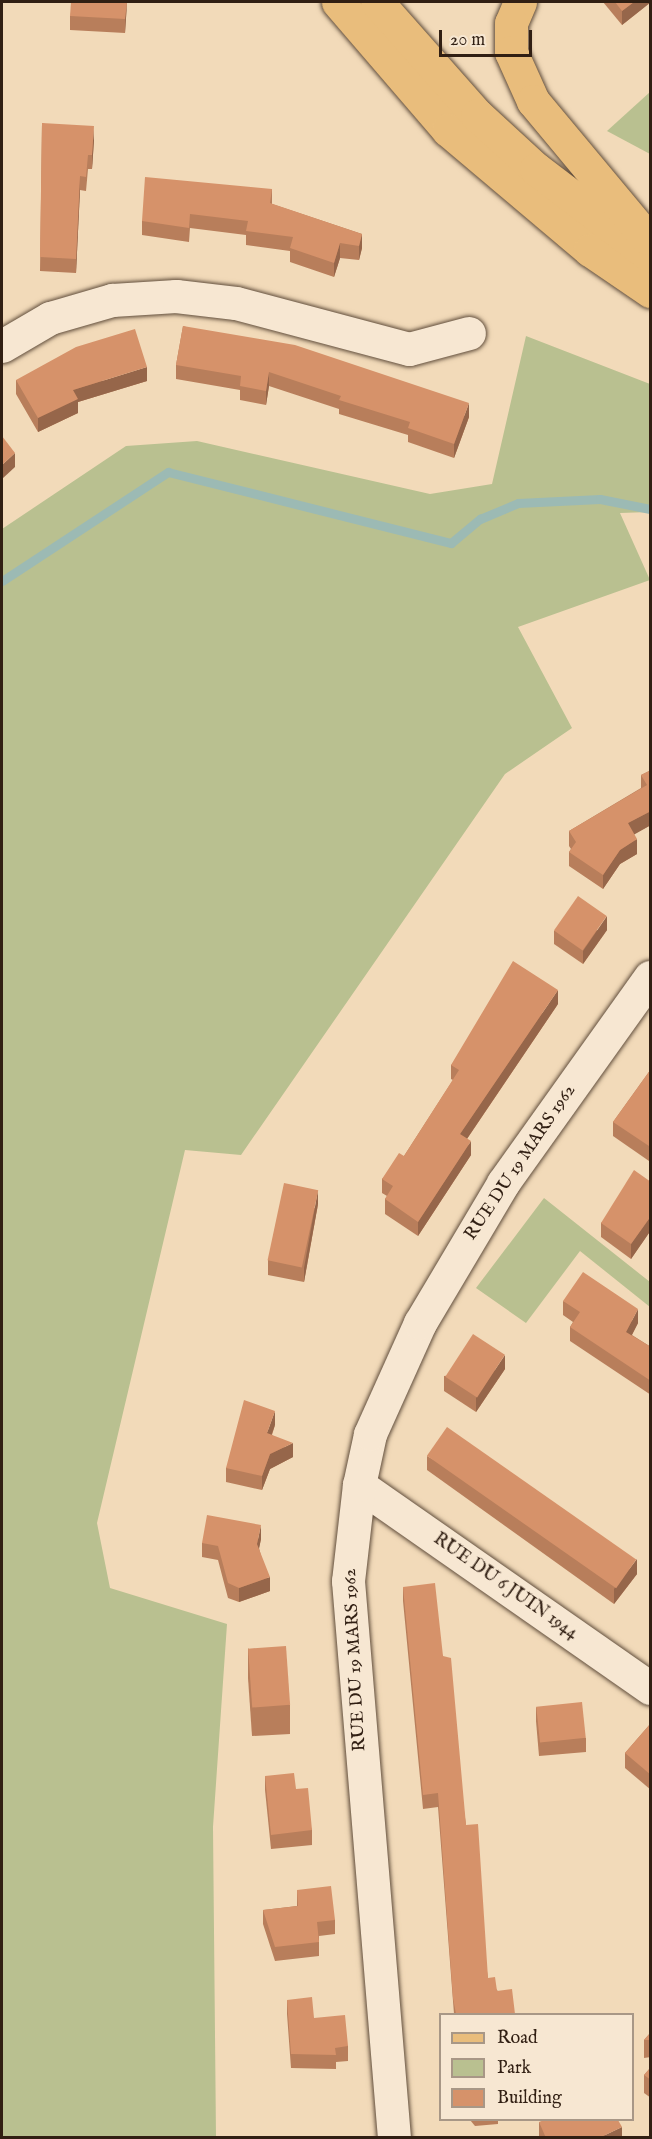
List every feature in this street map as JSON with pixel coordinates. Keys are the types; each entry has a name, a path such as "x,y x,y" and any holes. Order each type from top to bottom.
{"main road":[{"path":"338,2 448,130 590,250 651,291"},
{"path":"377,2 477,116 536,169 651,256"},
{"path":"520,2 511,23 511,52 533,101 651,242"}],"street":[{"path":"4,335 50,318 112,300 176,296 236,303 409,349 469,333"},
{"name":"RUE DU 19 MARS 1962","path":"394,2138 348,1581 359,1485 370,1434 420,1323 503,1183 651,976"},
{"name":"RUE DU 6 JUIN 1944","path":"359,1485 651,1688"}],"green space":[{"path":"650,92 650,154 607,131"},
{"path":"526,336 650,384 650,512 620,513 650,580 518,627 572,728 505,774 241,1155 185,1150 97,1523 110,1588 227,1624 213,1827 216,2137 2,2137 2,529 126,446 197,441 430,494 492,484"},
{"path":"544,1198 650,1282 650,1307 580,1251 526,1323 476,1288"}],"building":[{"path":"71,2 127,2 125,19 70,16"},
{"path":"615,2 634,2 622,11"},
{"path":"42,123 94,126 92,155 88,155 86,177 80,176 76,259 40,257"},
{"path":"145,177 272,189 270,203 362,234 359,246 340,243 334,263 290,248 293,237 246,231 248,221 190,214 189,228 142,221"},
{"path":"183,326 295,345 469,403 454,444 408,428 410,422 339,400 341,396 269,372 266,391 240,386 241,376 176,365"},
{"path":"135,329 147,367 73,390 78,399 38,418 16,380 76,347"},
{"path":"2,436 15,453 2,465"},
{"path":"651,770 651,811 628,823 637,839 620,850 603,875 569,852 576,842 569,831 647,785 641,775"},
{"path":"578,896 607,916 583,950 554,930"},
{"path":"513,961 558,990 460,1134 471,1141 418,1222 385,1199 393,1186 382,1179 399,1153 404,1156 459,1070 451,1065"},
{"path":"651,1069 651,1144 649,1146 613,1122"},
{"path":"634,1170 651,1182 651,1216 631,1244 601,1223"},
{"path":"284,1183 318,1190 302,1268 268,1260"},
{"path":"583,1272 638,1309 626,1332 651,1347 651,1381 570,1327 580,1312 563,1301"},
{"path":"473,1334 505,1355 477,1397 445,1377"},
{"path":"244,1400 275,1411 267,1433 293,1443 270,1454 262,1476 226,1468"},
{"path":"447,1427 636,1559 616,1588 427,1456"},
{"path":"207,1515 261,1525 257,1544 270,1577 239,1588 228,1583 218,1546 202,1543"},
{"path":"435,1583 443,1656 451,1658 466,1825 478,1824 488,1978 495,1977 497,1991 512,1989 515,2013 456,2013 438,1793 423,1795 403,1587"},
{"path":"286,1646 290,1705 252,1708 248,1649"},
{"path":"582,1702 586,1738 540,1743 536,1707"},
{"path":"651,1723 651,1775 625,1753"},
{"path":"294,1773 296,1789 308,1788 312,1830 271,1835 265,1776"},
{"path":"331,1886 335,1920 317,1922 319,1942 275,1947 263,1910 298,1906 297,1890"},
{"path":"312,1997 314,2018 345,2015 348,2046 335,2048 336,2055 291,2054 287,2000"},
{"path":"651,2032 651,2040 644,2040"},
{"path":"651,2067 651,2080 644,2075"},
{"path":"619,2121 622,2127 599,2138 546,2138 539,2122"}],"waterway":[{"path":"2,581 168,472 451,543 480,519 518,503 600,499 650,509"}]}
